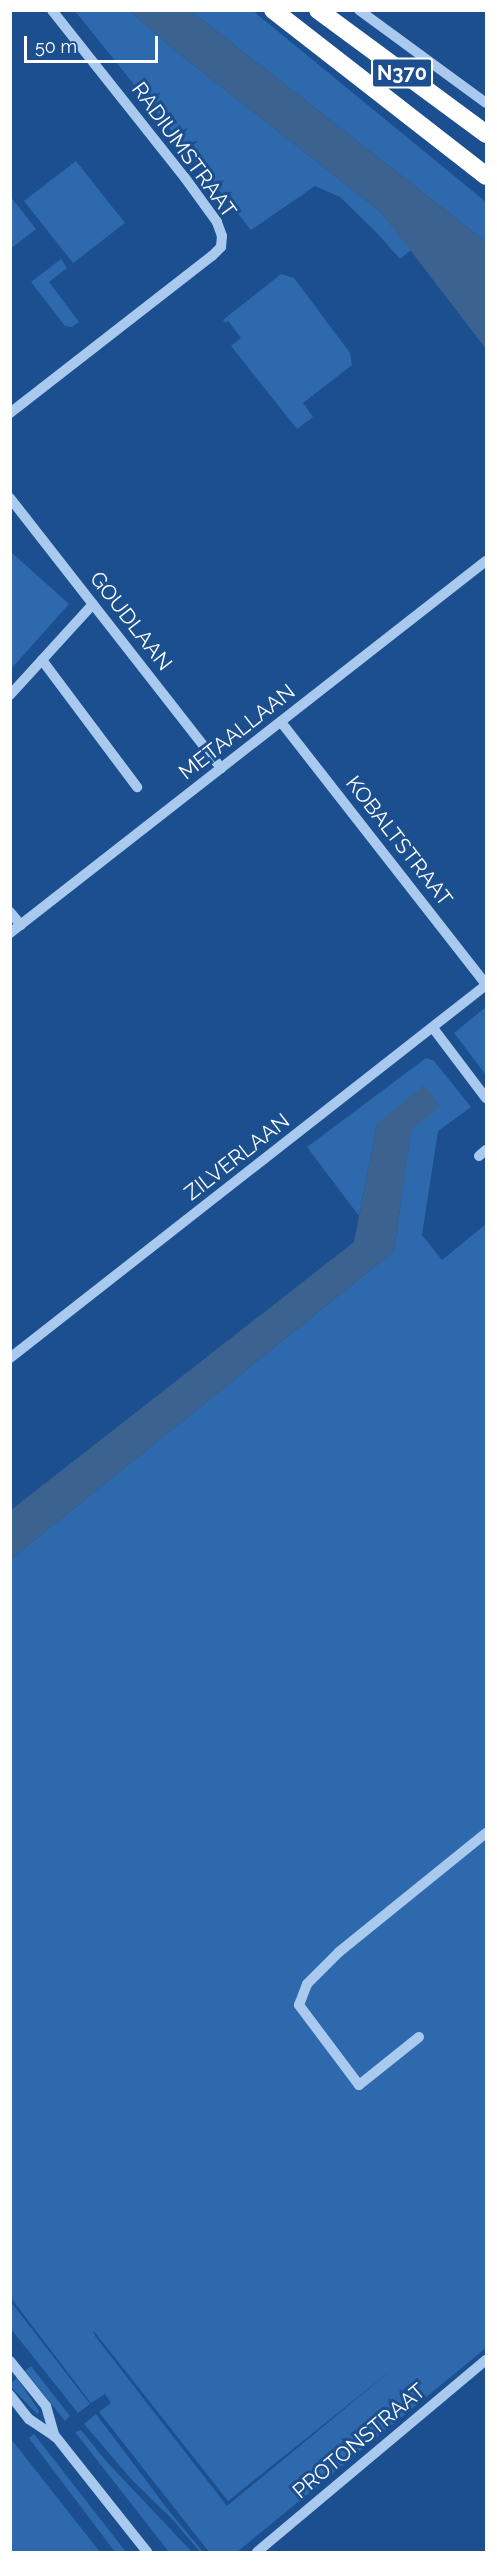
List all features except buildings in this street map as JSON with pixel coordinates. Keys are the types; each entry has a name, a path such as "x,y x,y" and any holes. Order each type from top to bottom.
{"highway":[{"name":"N370","path":"273,10 486,176"},
{"name":"N370","path":"318,10 486,134"}],"street":[{"name":"RADIUMSTRAAT","path":"10,413 221,247 222,236 217,222 52,10"},
{"path":"359,10 486,104"},
{"name":"GOUDLAAN","path":"10,498 221,768"},
{"name":"METAALLAAN","path":"10,933 486,561"},
{"path":"10,695 93,604"},
{"path":"42,660 137,787"},
{"name":"KOBALTSTRAAT","path":"281,722 486,984"},
{"path":"10,912 21,925"},
{"name":"ZILVERLAAN","path":"10,1358 433,1028 486,984"},
{"path":"433,1028 486,1098"},
{"path":"419,2037 359,2085 299,2005 307,1983 339,1952 486,1833"},
{"name":"PROTONSTRAAT","path":"257,2553 486,2360"},
{"path":"10,2361 46,2406 56,2437"},
{"path":"10,2395 29,2419 56,2437 147,2553"}],"shaded area":[{"path":"75,11 130,11 177,52 381,212 411,250 400,259 340,197 315,186 251,230"},
{"path":"130,11 191,11 486,242 486,349 381,212 177,52"},
{"path":"191,11 253,11 486,202 486,242"},
{"path":"76,161 125,223 73,263 24,201"},
{"path":"11,197 36,229 13,247 10,243"},
{"path":"61,259 67,268 49,282 79,322 72,327 65,326 31,282"},
{"path":"281,274 294,278 350,353 352,365 303,403 313,417 297,429 231,346 241,338 228,321 225,323 223,320"},
{"path":"10,552 69,604 11,669"},
{"path":"486,1007 486,1075 454,1033"},
{"path":"426,1058 434,1061 471,1107 438,1131 422,1235 442,1260 486,1224 486,2348 237,2552 209,2552 99,2412 111,2403 105,2394 91,2403 11,2298 11,1559 394,1251 411,1129 377,1124 359,1216 307,1147","holes":["93,2330 228,2501 394,2368 227,2506 95,2336"]},
{"path":"424,1085 440,1106 411,1130 394,1251 11,1559 11,1510 354,1242 377,1124"},
{"path":"11,2302 90,2404 78,2413 11,2329"},
{"path":"31,2366 70,2416 65,2421 25,2371"},
{"path":"17,2378 39,2411 38,2415 11,2387 11,2383"},
{"path":"96,2414 203,2552 200,2552 173,2520 132,2480 84,2424"},
{"path":"81,2430 106,2461 192,2552 169,2552 75,2432"},
{"path":"34,2434 126,2552 115,2552 29,2438"},
{"path":"11,2439 100,2552 11,2552"}]}
